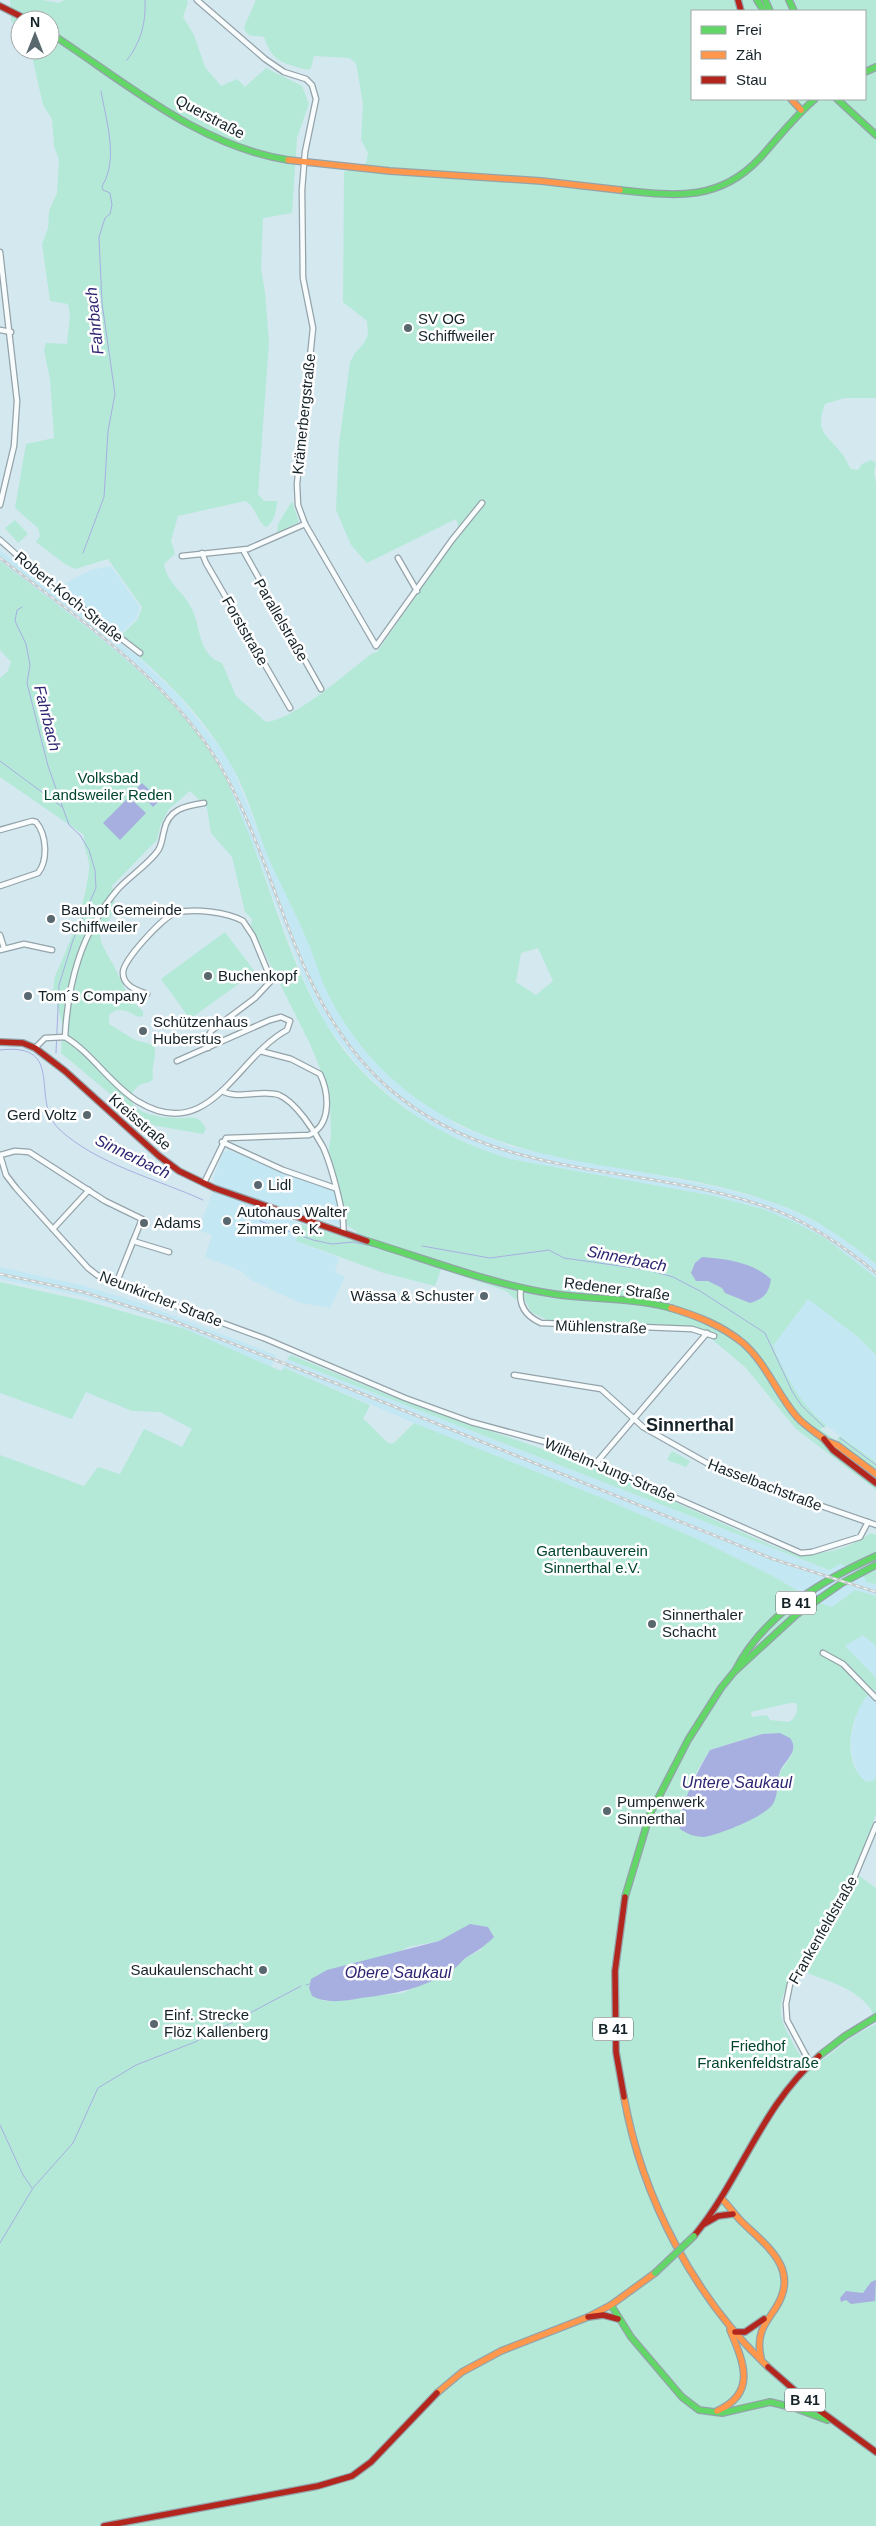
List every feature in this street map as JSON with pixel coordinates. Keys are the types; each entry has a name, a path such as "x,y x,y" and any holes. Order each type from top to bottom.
{"main road":[{"name":"Querstraße","path":"60,39 199,129 244,150 273,159 378,170 555,182 660,193 693,193 722,187 738,179 762,157 774,140 801,110 813,100"},
{"path":"792,100 801,110"},
{"path":"838,100 876,135"},
{"name":"Kreisstraße","path":"0,1042 23,1043 35,1048 65,1071 178,1171 204,1183 359,1238"},
{"name":"Redener Straße","path":"359,1238 521,1288 555,1294 652,1303 700,1317 724,1329 744,1344 769,1374 797,1417 826,1441 833,1450 876,1483"},
{"name":"Redener Straße","path":"826,1441 837,1444 876,1474"},
{"name":"B 41","path":"876,1556 837,1576 786,1611 745,1651 735,1671 683,1748 654,1806 628,1882 616,1947 613,2009 616,2065 623,2108 634,2151 651,2195 670,2236 701,2286 728,2324 762,2361 788,2386 876,2452"},
{"name":"B 41","path":"735,1671 798,1612 844,1581 876,1565"},
{"path":"104,2526 318,2486 352,2476 371,2462 428,2400 462,2372 501,2351 588,2317 611,2305 655,2273 694,2236 721,2201 771,2112 810,2063 839,2040 876,2017"},
{"path":"721,2201 770,2248 782,2268 785,2281 783,2294 766,2318 757,2340 762,2361"},
{"path":"704,2224 718,2216 735,2216"},
{"path":"611,2305 618,2319 682,2397 693,2407 722,2414 755,2404 770,2402 795,2408 838,2425"},
{"path":"588,2317 603,2315 618,2319"},
{"path":"735,2332 746,2332 766,2318"},
{"path":"708,2412 730,2405 737,2398 743,2387 744,2374 741,2356 728,2324"}],"street":[{"name":"Krämerbergstraße","path":"197,0 265,59 284,72 312,84 316,99 316,108 304,162 301,252 303,278 313,328 297,484 298,505 305,524 376,646 417,592"},
{"path":"0,252 11,332 17,423 0,505"},
{"path":"0,330 11,332"},
{"path":"398,558 417,592 452,540 482,503"},
{"path":"182,556 243,550 255,547 305,524"},
{"name":"Robert-Koch-Straße","path":"0,540 31,569 140,653"},
{"name":"Parallelstraße","path":"243,550 321,689"},
{"name":"Forststraße","path":"202,553 290,708"},
{"path":"63,1037 72,975 83,947 97,921 120,887 159,849 164,827 171,814 186,806 204,803"},
{"path":"0,830 32,821 36,822 45,846 43,862 38,873 0,886"},
{"path":"147,994 130,986 123,978 123,969 132,955 164,920 171,915 184,912 208,912 243,921 253,936 270,977 270,982 255,998 211,1031 208,1038 208,1048"},
{"path":"0,935 2,949 24,944 52,950"},
{"path":"35,1048 42,1040 63,1037 130,1096 158,1111 171,1114 187,1113 222,1091 238,1077 271,1039 290,1027 288,1019 281,1017 177,1061"},
{"path":"204,1183 222,1142 230,1137 313,1133 321,1126 326,1114 326,1096 320,1074 291,1059 260,1051"},
{"path":"222,1091 230,1094 267,1093 282,1096 299,1111 325,1152 343,1212 342,1232"},
{"path":"222,1142 283,1170 335,1188"},
{"path":"0,1155 15,1151 29,1152 119,1209 142,1219 116,1284"},
{"name":"Neunkircher Straße","path":"0,1155 11,1182 96,1275 287,1348"},
{"path":"53,1229 89,1190"},
{"path":"133,1241 169,1252"},
{"name":"Mühlenstraße","path":"521,1288 521,1305 533,1320 541,1324 692,1329 714,1336"},
{"path":"597,1462 707,1333"},
{"name":"Wilhelm-Jung-Straße","path":"287,1348 405,1398 471,1422 553,1444 801,1552 812,1552 860,1537 868,1522"},
{"name":"Hasselbachstraße","path":"514,1376 601,1388 633,1419 659,1437 720,1471 876,1525"},
{"path":"823,1653 843,1664 876,1698"},
{"name":"Frankenfeldstraße","path":"810,2063 787,2020 786,2004 790,1984 852,1883 876,1825"}],"shaded area":[{"path":"0,550 139,658 178,695 218,745 231,764 269,858 307,940 330,998 349,1030 371,1058 397,1083 459,1126 512,1147 712,1186 766,1200 796,1212 830,1229 876,1264 876,1278 825,1238 763,1209 709,1195 510,1159 491,1153 430,1126 389,1095 361,1069 327,1026 307,987 260,862 222,770 193,729 117,653 0,561"},
{"path":"111,566 140,607 137,618 118,636 59,589 69,581 91,570"},
{"path":"228,1150 324,1188 339,1190 346,1209 347,1225 338,1225 215,1185 213,1179 223,1153"},
{"path":"213,1191 302,1224 296,1241 339,1258 335,1272 345,1277 330,1308 300,1303 251,1280 241,1271 205,1257 212,1235 198,1230"},
{"path":"0,1267 85,1286 138,1302 276,1355 271,1367 185,1329 132,1310 82,1296 0,1279"},
{"path":"808,1299 858,1337 876,1355 876,1462 827,1426 804,1405 787,1378 773,1346"},
{"path":"287,1359 828,1570 841,1563 865,1577 866,1582 876,1584 876,1596 855,1590 832,1607 817,1602 771,1575 697,1539 602,1498 414,1423 286,1368 281,1372"},
{"path":"863,1635 876,1646 876,1678 845,1646"},
{"path":"873,1689 876,1692 876,1777 874,1780 866,1782 859,1777 852,1756 851,1737 857,1712 865,1696"}],"green space":[{"path":"10,0 42,0 59,3 64,0 186,0 188,2 183,17 194,35 205,67 221,86 237,79 245,87 266,68 302,86 309,104 297,138 292,213 263,218 261,269 269,342 258,494 264,501 277,501 274,516 271,523 266,527 251,506 245,501 178,516 171,541 175,554 164,564 168,577 192,609 201,640 208,654 222,663 236,696 266,722 291,713 335,683 371,654 377,652 460,532 456,519 367,563 351,545 336,510 339,444 350,362 368,335 367,321 343,302 344,172 366,163 368,153 361,140 363,104 356,63 349,58 314,56 311,68 308,70 280,61 267,46 264,37 249,35 244,27 256,0 876,0 876,398 845,398 825,404 821,422 824,433 843,455 851,469 858,470 862,464 871,460 876,463 874,472 876,484 876,1264 838,1235 808,1217 747,1194 695,1182 541,1153 491,1138 444,1116 398,1084 375,1062 355,1038 337,1011 323,983 296,916 266,852 246,795 236,773 207,728 180,696 165,680 117,639 138,619 142,607 108,559 75,569 65,564 36,542 40,536 38,528 15,508 26,444 54,438 50,379 44,350 46,343 67,344 70,316 68,304 50,301 42,244 48,228 49,211 57,193 59,160 54,146 52,119 43,105 33,61 60,60 60,10 10,10","holes":["538,948 553,981 536,995 516,982 521,953"]},
{"path":"292,501 299,522 277,533 278,524"},
{"path":"15,520 28,534 18,543 5,528"},
{"name":"Volksbad Landsweiler Reden","path":"0,561 122,656 179,711 203,740 222,771 231,791 256,852 292,954 315,1004 344,1051 384,1092 407,1110 431,1125 483,1150 510,1159 709,1195 763,1209 825,1238 876,1278 876,1355 858,1337 808,1299 773,1346 795,1390 809,1409 827,1426 820,1429 849,1450 837,1440 840,1436 876,1462 876,1490 796,1429 745,1367 702,1331 551,1322 531,1312 525,1300 515,1299 506,1291 441,1269 435,1286 384,1273 296,1241 302,1224 354,1240 357,1232 347,1225 346,1209 334,1179 328,1153 331,1136 330,1100 324,1078 310,1044 251,926 252,919 245,912 232,857 211,833 207,808 190,791 169,809 161,824 157,840 112,886 114,906 100,936 104,949 128,994 143,1011 143,1016 138,1017 127,1011 113,1012 109,1015 109,1024 135,1040 154,1045 153,1079 150,1082 139,1085 130,1095 132,1102 142,1111 157,1116 196,1118 201,1121 206,1129 203,1134 157,1126 137,1120 115,1098 61,1053 63,1027 53,990 55,976 66,952 81,909 89,864 84,844 84,835 0,777 0,678 8,671 11,662 0,650"},
{"name":"Buchenkopf","path":"225,932 255,972 190,1019 161,979"},
{"path":"0,1282 86,1301 185,1329 281,1371 285,1368 370,1405 363,1419 390,1444 394,1443 414,1423 602,1498 697,1539 771,1575 817,1602 832,1607 855,1590 876,1596 876,1646 863,1635 845,1646 876,1678 876,1692 873,1689 865,1698 854,1722 851,1748 853,1761 858,1773 866,1782 874,1780 876,1777 876,1814 855,1873 876,1888 876,2020 871,2009 854,1993 797,1969 784,1994 781,2014 787,2033 801,2057 801,2061 810,2069 855,2035 876,2024 876,2526 0,2526 0,1455 84,1486 98,1467 120,1474 144,1429 182,1447 192,1429 160,1412 132,1411 86,1392 72,1419 0,1393","holes":["796,1703 797,1711 789,1722 770,1720 767,1715 752,1717 751,1712","780,1733 792,1754 780,1772 777,1792 763,1813 717,1833 678,1824 697,1771 710,1750 762,1734","455,1933 482,1949 465,1958 453,1969 403,1993 322,2001 408,1947 439,1941"]},
{"path":"291,1355 393,1397 608,1472 777,1548 802,1553 826,1552 849,1545 871,1533 876,1535 876,1584 866,1582 864,1577 841,1564 829,1570 287,1359"},
{"path":"672,1451 690,1461 686,1467 667,1460"}],"water":[{"path":"142,783 160,800 153,807 136,789"},
{"path":"129,797 146,813 120,840 103,823"},
{"path":"702,1257 739,1262 764,1273 771,1279 767,1292 759,1300 750,1303 725,1293 722,1288 708,1281 696,1281 691,1273 695,1263"},
{"name":"Untere Saukaul","path":"780,1733 790,1738 793,1743 793,1751 780,1771 776,1796 769,1809 731,1829 711,1836 704,1837 688,1834 680,1829 679,1822 685,1801 695,1777 710,1750 762,1734"},
{"name":"Obere Saukaul","path":"470,1924 488,1927 494,1937 454,1969 430,1982 397,1992 348,2000 330,2001 312,1996 309,1988 311,1979 327,1970 439,1941"},
{"path":"876,2280 875,2301 851,2304 846,2300 841,2302 840,2298 846,2291 863,2293 871,2282"}],"waterway":[{"name":"Fahrbach","path":"127,60 142,32 145,17 145,0"},
{"name":"Fahrbach","path":"83,553 104,497 108,431 115,394 102,303 99,237 105,218 110,214 112,205 110,193 103,190 102,186 110,164 110,140 101,91"},
{"name":"Sinnerbach","path":"22,607 17,610 15,621 26,644 30,665 27,683 48,766 69,825 80,835 89,850 95,870 96,888 73,940 59,985 56,1053"},
{"path":"0,761 62,807"},
{"name":"Sinnerbach","path":"0,1050 21,1050 33,1055 40,1064 51,1117 59,1129 74,1141 91,1152 128,1170 203,1200"},
{"name":"Sinnerbach","path":"260,1221 313,1240 332,1244 353,1242 381,1248"},
{"name":"Sinnerbach","path":"422,1246 490,1258 549,1250 564,1258 648,1270 673,1277 700,1291 765,1333 792,1391 801,1405 824,1427"},
{"name":"Sinnerbach","path":"840,1438 876,1465"},
{"path":"0,2243 33,2188 73,2143 98,2088 136,2065 195,2042 301,1986"},
{"path":"0,2125 23,2175 32,2188"}],"railway":[{"path":"0,558 122,653 177,707 201,737 222,769 243,810 310,980 332,1020 358,1057 392,1091 436,1121 482,1142 530,1157 580,1168 681,1185 731,1196 780,1212 806,1224 830,1239 876,1273"},
{"path":"0,1274 83,1292 163,1317 348,1388 773,1559 876,1592"}],"traffic: fast":[{"path":"757,0 763,10"},
{"path":"765,0 770,10"},
{"path":"789,0 794,10"},
{"path":"60,40 134,91 193,126 223,141 255,152 288,160"},
{"path":"866,72 876,67"},
{"path":"620,190 659,194 695,193 729,182 760,158 793,120 814,100"},
{"path":"838,100 876,135"},
{"path":"367,1241 483,1278 530,1290 569,1296 628,1300 671,1308"},
{"path":"736,1669 748,1649 762,1632 796,1601 835,1576 876,1556"},
{"path":"625,1897 650,1814 688,1740 721,1688 734,1672 796,1615 842,1583 876,1565"},
{"path":"819,2056 845,2036 876,2017"},
{"path":"655,2273 694,2236"},
{"path":"611,2305 631,2337 682,2397 699,2410 722,2413 770,2402 795,2408 827,2420"}],"traffic: slow":[{"path":"792,100 801,110"},
{"path":"288,160 390,171 541,181 620,190"},
{"path":"671,1308 708,1322 726,1331 743,1343 765,1369 783,1399 797,1417 824,1439"},
{"path":"826,1441 837,1445 876,1474"},
{"path":"624,2097 632,2135 644,2172 675,2244 717,2309 741,2339 768,2367"},
{"path":"722,2199 739,2219 771,2250 783,2271 782,2295 764,2326 760,2337 761,2358"},
{"path":"437,2393 462,2372 501,2351 588,2317 611,2305 655,2273"},
{"path":"717,2411 730,2404 738,2395 744,2376 740,2354 730,2330"}],"traffic: jam":[{"path":"738,0 741,10"},
{"path":"0,6 10,11"},
{"path":"0,1042 23,1043 35,1048 65,1071 159,1156 179,1171 214,1188 367,1241"},
{"path":"824,1439 833,1450 876,1483"},
{"path":"624,2097 616,2052 615,1971 625,1897"},
{"path":"694,2236 711,2214 782,2097 799,2075 819,2056"},
{"path":"704,2224 718,2216 733,2214"},
{"path":"588,2317 603,2315 618,2319"},
{"path":"735,2332 745,2332 764,2319"},
{"path":"768,2367 808,2402 876,2452"},
{"path":"104,2526 318,2486 352,2476 371,2462 437,2393"}],"place":[{"name":"SV OG Schiffweiler","path":"408,328"},
{"name":"Bauhof Gemeinde Schiffweiler","path":"51,919"},
{"name":"Buchenkopf","path":"208,976"},
{"name":"Tom´s Company","path":"28,996"},
{"name":"Schützenhaus Huberstus","path":"143,1031"},
{"name":"Gerd Voltz","path":"87,1115"},
{"name":"Lidl","path":"258,1185"},
{"name":"Autohaus Walter Zimmer e. K.","path":"227,1221"},
{"name":"Adams","path":"144,1223"},
{"name":"Wässa & Schuster","path":"484,1296"},
{"name":"Sinnerthaler Schacht","path":"652,1624"},
{"name":"Pumpenwerk Sinnerthal","path":"607,1811"},
{"name":"Saukaulenschacht","path":"263,1970"},
{"name":"Einf. Strecke Flöz Kallenberg","path":"154,2024"}],"district":[{"name":"Sinnerthal","path":"690,1425"}],"park label":[{"name":"Gartenbauverein Sinnerthal e.V.","path":"592,1560"},
{"name":"Friedhof Frankenfeldstraße","path":"758,2054"}]}
